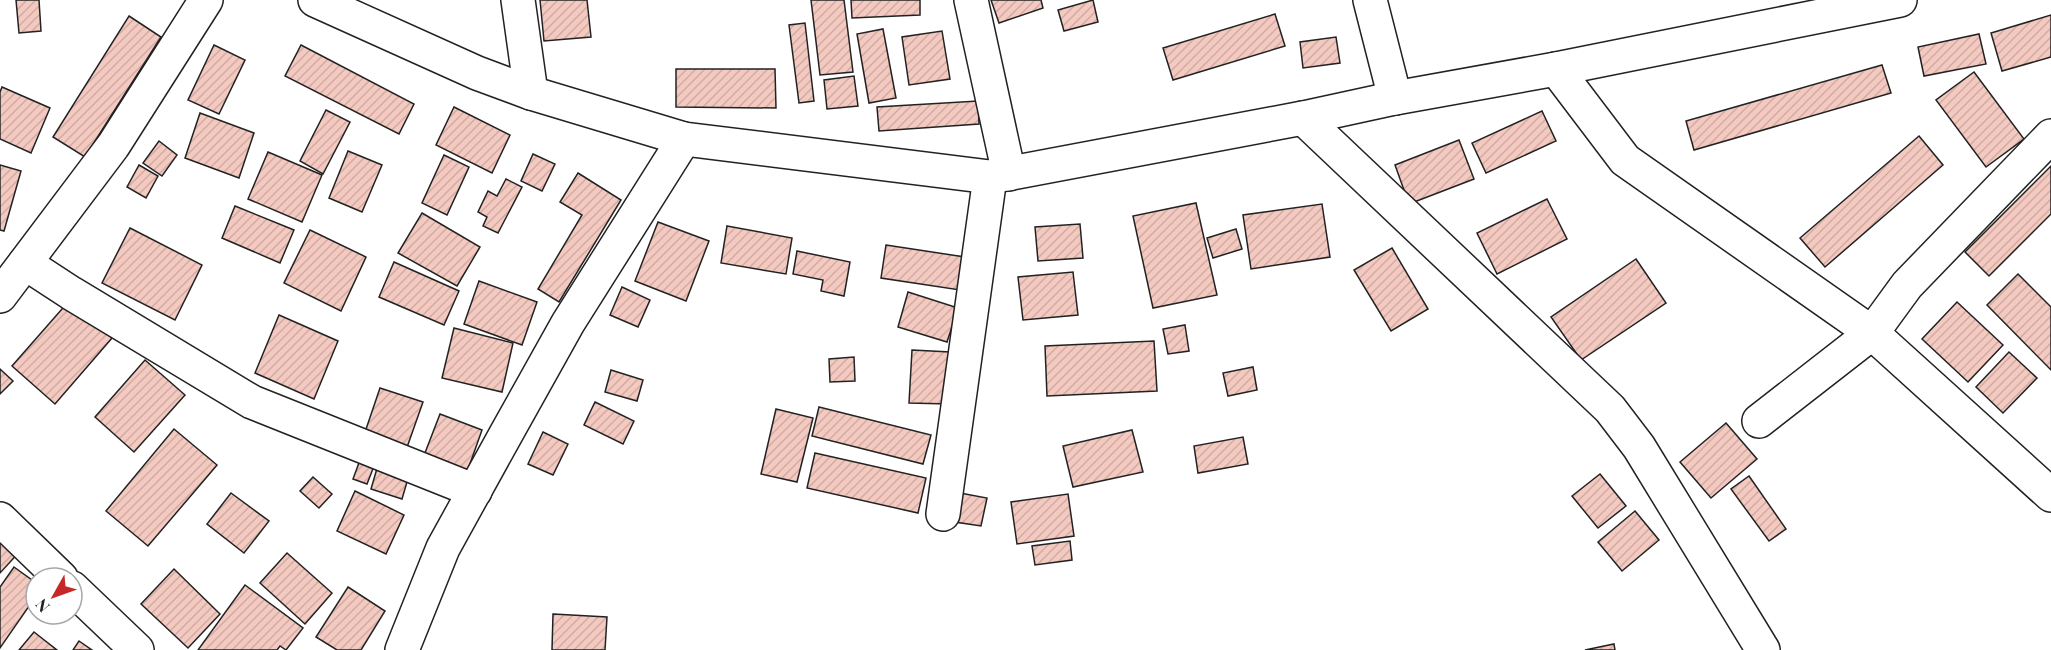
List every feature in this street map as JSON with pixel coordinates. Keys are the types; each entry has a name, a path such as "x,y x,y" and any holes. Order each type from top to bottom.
{"street":[{"path":"0,297 113,146 206,0"},
{"path":"315,0 477,73 531,93 684,139 999,176 1900,0"},
{"path":"518,0 531,93"},
{"path":"943,514 999,176 971,0"},
{"path":"1370,0 1395,98"},
{"path":"1556,69 1625,160 1872,333 2051,495"},
{"path":"1303,118 1610,409 1639,447 1763,650"},
{"path":"1759,421 1872,333 1907,285 2051,136"},
{"path":"402,650 443,548 568,323 684,139"},
{"path":"25,263 252,402 475,491"},
{"path":"0,519 49,566"},
{"path":"84,599 137,650"}],"building":[{"path":"16,0 39,0 41,31 19,33"},
{"path":"540,0 587,0 591,37 544,41"},
{"path":"811,0 844,0 853,72 820,75"},
{"path":"851,0 920,0 920,15 852,18"},
{"path":"991,0 1041,0 1043,8 999,23"},
{"path":"1093,0 1098,22 1064,31 1058,10"},
{"path":"1275,14 1285,46 1173,80 1163,48"},
{"path":"2051,15 2051,57 2002,71 1991,33"},
{"path":"129,16 161,37 85,157 53,137"},
{"path":"805,23 814,101 799,103 789,25"},
{"path":"883,29 896,98 869,103 857,34"},
{"path":"942,31 950,79 909,85 902,37"},
{"path":"1979,34 1986,64 1924,76 1918,47"},
{"path":"1336,37 1340,63 1303,68 1300,42"},
{"path":"214,45 245,60 219,114 188,100"},
{"path":"301,45 414,104 399,134 285,76"},
{"path":"1882,65 1891,93 1694,150 1686,121"},
{"path":"676,69 775,69 776,108 676,107"},
{"path":"1974,72 2024,139 1986,167 1936,100"},
{"path":"854,76 858,106 827,109 824,80"},
{"path":"2,87 50,108 31,153 0,139 0,92"},
{"path":"978,101 979,124 879,131 877,107"},
{"path":"454,107 510,135 492,173 436,145"},
{"path":"326,110 350,122 323,174 300,161"},
{"path":"1542,111 1556,141 1486,173 1472,143"},
{"path":"200,113 254,133 239,178 185,158"},
{"path":"1919,136 1943,165 1825,267 1800,238"},
{"path":"1459,140 1474,179 1409,204 1395,165"},
{"path":"159,141 177,155 162,176 143,163"},
{"path":"348,151 382,165 362,212 329,198"},
{"path":"268,152 322,175 302,222 248,199"},
{"path":"533,154 555,164 542,191 521,181"},
{"path":"444,155 469,167 447,215 422,203"},
{"path":"0,165 21,171 4,231 0,230"},
{"path":"139,165 158,176 146,198 127,187"},
{"path":"2051,166 2051,214 1989,276 1965,252"},
{"path":"578,173 621,200 559,302 538,289 582,215 560,202"},
{"path":"506,179 522,187 498,233 483,226 487,217 478,212 488,191 497,196"},
{"path":"1547,199 1567,239 1497,274 1477,233"},
{"path":"1196,203 1217,295 1153,308 1133,216"},
{"path":"1322,204 1330,257 1251,269 1243,215"},
{"path":"235,206 294,230 280,263 222,238"},
{"path":"422,213 480,247 457,286 398,253"},
{"path":"658,222 709,241 686,301 635,281"},
{"path":"1080,224 1083,258 1038,261 1035,227"},
{"path":"727,226 792,238 786,274 721,263"},
{"path":"130,228 202,265 175,320 102,283"},
{"path":"1236,229 1242,249 1213,258 1207,238"},
{"path":"310,230 366,257 341,311 284,283"},
{"path":"886,245 965,257 960,290 881,278"},
{"path":"1392,248 1428,309 1391,331 1354,270"},
{"path":"797,251 850,262 844,296 821,291 823,280 793,274"},
{"path":"1636,259 1666,303 1581,360 1551,317"},
{"path":"394,262 459,291 444,325 379,297"},
{"path":"1073,272 1078,315 1023,320 1018,277"},
{"path":"2018,274 2051,307 2051,370 1987,305"},
{"path":"479,281 537,302 522,345 464,324"},
{"path":"622,287 650,300 638,327 610,315"},
{"path":"908,292 958,308 947,342 898,327"},
{"path":"69,301 112,338 55,404 12,366"},
{"path":"1957,302 2003,345 1968,382 1922,339"},
{"path":"279,315 338,341 314,399 255,373"},
{"path":"1185,325 1189,351 1168,354 1163,329"},
{"path":"454,328 513,343 502,392 442,378"},
{"path":"1154,341 1157,391 1047,396 1045,346"},
{"path":"912,350 950,352 948,404 909,403"},
{"path":"2009,352 2037,378 2003,413 1976,387"},
{"path":"854,357 855,381 830,382 829,359"},
{"path":"145,360 185,395 134,452 95,417"},
{"path":"1253,367 1257,390 1228,396 1223,373"},
{"path":"0,369 13,381 0,394"},
{"path":"611,370 643,380 637,401 605,392"},
{"path":"380,388 423,402 405,453 363,438"},
{"path":"595,402 634,421 623,444 584,425"},
{"path":"819,407 931,435 923,464 812,436"},
{"path":"776,409 813,418 797,482 761,474"},
{"path":"440,414 482,430 466,475 423,458"},
{"path":"1726,423 1757,459 1711,498 1680,462"},
{"path":"174,429 217,465 148,546 106,511"},
{"path":"1132,430 1143,472 1073,487 1063,446"},
{"path":"543,432 568,444 553,475 528,464"},
{"path":"1243,437 1248,464 1198,473 1194,446"},
{"path":"815,453 926,478 918,513 807,488"},
{"path":"360,460 374,466 367,484 353,479"},
{"path":"378,465 409,475 402,499 371,489"},
{"path":"1600,474 1626,506 1598,528 1572,496"},
{"path":"1749,476 1786,529 1769,541 1731,489"},
{"path":"313,477 332,494 319,508 300,491"},
{"path":"355,491 404,515 386,554 337,531"},
{"path":"231,493 269,521 244,553 207,524"},
{"path":"960,493 987,498 981,526 955,522"},
{"path":"1068,494 1074,536 1017,544 1011,502"},
{"path":"1635,511 1659,540 1622,571 1598,542"},
{"path":"0,532 21,550 0,573"},
{"path":"1070,541 1072,560 1035,565 1032,546"},
{"path":"287,553 332,593 305,624 260,583"},
{"path":"14,567 24,574 24,613 0,648 0,587"},
{"path":"174,569 220,614 188,648 141,604"},
{"path":"245,585 303,628 286,650 280,646 277,650 198,650"},
{"path":"348,587 385,611 361,650 337,650 316,637"},
{"path":"553,614 607,617 605,650 552,650"},
{"path":"34,632 57,650 19,650"},
{"path":"79,641 92,650 73,650"},
{"path":"1614,644 1615,650 1585,650"}]}
